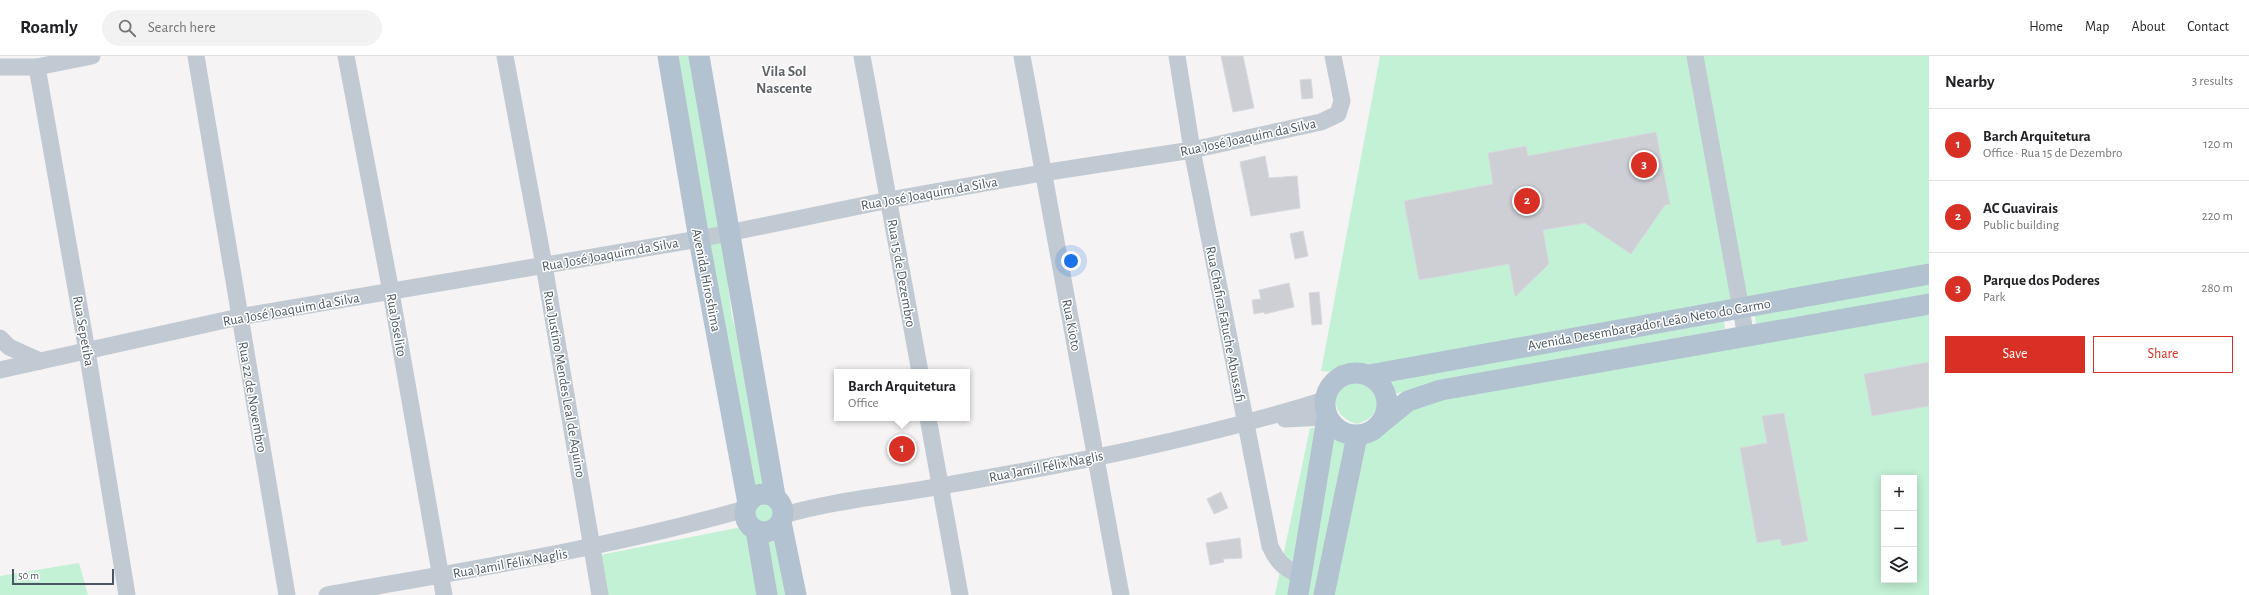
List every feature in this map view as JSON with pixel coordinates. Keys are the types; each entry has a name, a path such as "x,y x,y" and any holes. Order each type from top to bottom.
{"main road":[{"name":"Avenida Hiroshima","path":"668,56 699,239 749,516 767,595"},
{"path":"699,56 796,595"},
{"name":"Avenida Desembargador Leão Neto do Carmo","path":"1369,375 1929,274"},
{"name":"Avenida Desembargador Leão Neto do Carmo","path":"1381,423 1408,401 1441,390 1929,304"},
{"path":"1300,586 1326,412 1328,389 1335,380 1346,374 1358,372 1369,375 1378,382 1385,391 1387,408 1381,423 1371,432 1358,436 1345,434 1335,428 1326,412"},
{"path":"1324,595 1358,436"},
{"path":"763,493 780,509 773,530 761,532 749,516 752,498 763,493"}],"street":[{"path":"0,68 30,66 92,56"},
{"name":"Rua 22 de Novembro","path":"196,56 287,595"},
{"name":"Rua Joselito","path":"346,56 391,292 444,595"},
{"name":"Rua Justino Mendes Leal de Aquino","path":"505,56 544,265 600,595"},
{"name":"Rua 15 de Dezembro","path":"862,56 919,369"},
{"name":"Rua Kioto","path":"1022,56 1042,173 1097,457 1121,595"},
{"name":"Rua Chafica Fatuche Abussafi","path":"1177,56 1192,150 1253,422 1270,546 1277,560 1286,568 1300,586"},
{"name":"Rua José Joaquim da Silva","path":"0,370 239,317 699,239 889,200 1042,173 1192,150 1321,122 1338,114 1342,101 1334,56"},
{"path":"1695,56 1746,337"},
{"path":"0,60 30,66"},
{"name":"Rua Sepetiba","path":"30,66 87,351 126,595"},
{"path":"0,338 9,347 40,361"},
{"name":"Rua Jamil Félix Naglis","path":"780,509 940,486 1097,457 1253,422 1326,412"},
{"path":"929,421 960,595"},
{"name":"Rua Jamil Félix Naglis","path":"327,595 593,548 692,525 749,516"}],"green space":[{"path":"674,56 689,56 722,236 732,318 743,349 770,491 750,495"},
{"path":"1380,56 1929,56 1929,274 1369,375 1321,371"},
{"path":"1929,281 1929,295 1756,324 1754,311"},
{"path":"1929,304 1929,595 1275,595 1310,428 1381,423 1408,401"},
{"path":"1723,314 1725,329 1438,381 1379,399 1375,412 1370,418 1357,424 1347,420 1340,414 1337,406 1336,399 1339,392 1345,387 1354,383"},
{"path":"764,498 774,502 778,512 774,522 764,526 754,522 750,512 754,502"},
{"path":"737,528 744,530 748,534 757,595 607,595 600,555"},
{"path":"778,538 786,595 771,595 760,541"},
{"path":"79,563 88,595 0,595 0,576"}],"building":[{"path":"1221,56 1243,56 1254,108 1233,112"},
{"path":"1311,79 1313,98 1302,99 1300,80"},
{"path":"1656,132 1670,204 1665,205 1631,254 1585,223 1543,230 1549,264 1515,297 1509,264 1419,280 1404,201 1493,184 1488,153 1526,146 1528,156"},
{"path":"1265,156 1269,178 1297,176 1300,208 1251,216 1240,162"},
{"path":"1303,231 1308,256 1295,259 1290,234"},
{"path":"1289,283 1294,307 1265,314 1264,312 1254,314 1252,300 1261,299 1259,290"},
{"path":"1319,292 1322,324 1312,325 1309,293"},
{"path":"1929,362 1929,406 1872,416 1864,374"},
{"path":"1784,413 1808,541 1782,546 1780,539 1757,543 1740,448 1767,443 1762,416"},
{"path":"1221,492 1228,508 1214,514 1207,499"},
{"path":"1240,538 1242,558 1223,559 1224,562 1210,565 1206,543"}],"place":[{"name":"Parque dos Poderes","path":"1644,165"},
{"name":"AC Guavirais","path":"1527,201"},
{"name":"Barch Arquitetura","path":"902,449"}],"district":[{"name":"Vila Sol Nascente","path":"784,80"}]}
